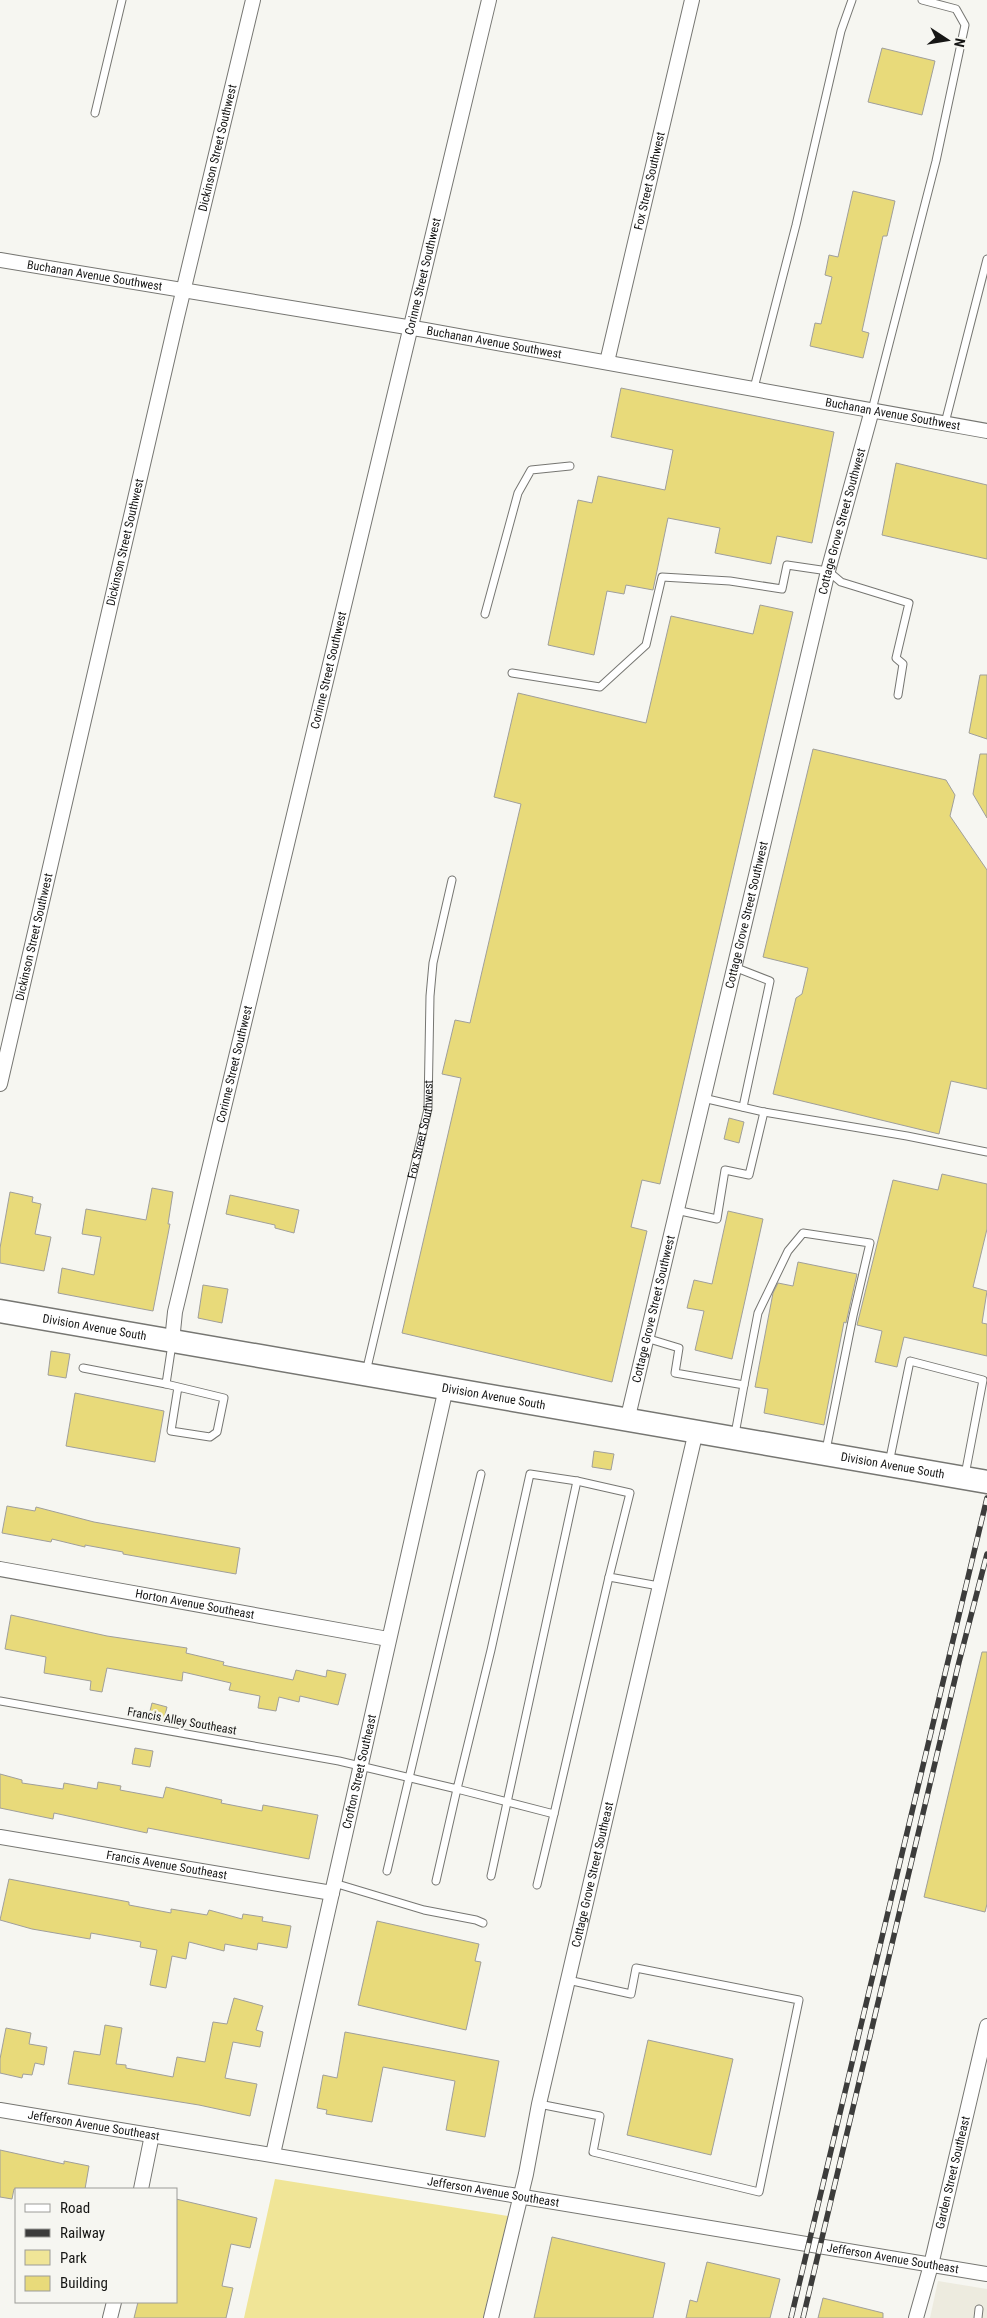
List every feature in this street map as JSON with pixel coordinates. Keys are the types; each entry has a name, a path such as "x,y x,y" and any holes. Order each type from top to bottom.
{"main road":[{"name":"Division Avenue South","path":"0,1310 987,1482"}],"street":[{"name":"Dickinson Street Southwest","path":"0,1084 183,290 253,0"},
{"name":"Corinne Street Southwest","path":"172,1341 175,1312 489,0"},
{"name":"Fox Street Southwest","path":"607,362 692,0"},
{"name":"Buchanan Avenue Southwest","path":"0,260 410,327 987,431"},
{"name":"Cottage Grove Street Southwest","path":"627,1420 828,571 872,410"},
{"name":"Crofton Street Southeast","path":"273,2154 446,1388"},
{"name":"Cottage Grove Street Southeast","path":"491,2318 521,2197 539,2104 696,1431"},
{"name":"Horton Avenue Southeast","path":"0,1569 388,1639"},
{"name":"Francis Avenue Southeast","path":"0,1837 333,1888"},
{"name":"Garden Street Southeast","path":"916,2318 931,2265 987,2026"},
{"name":"Jefferson Avenue Southeast","path":"0,2110 987,2274"},
{"path":"140,2188 152,2135"},
{"path":"110,2318 114,2303"}],"lane":[{"path":"96,113 122,0"},
{"path":"754,388 796,226 841,31 852,0"},
{"path":"872,410 936,161 965,25 956,9 922,0"},
{"path":"945,423 987,259"},
{"path":"485,614 518,492 531,470 570,466"},
{"path":"512,672 600,687 646,645 662,577 730,581 782,589 787,565 828,571 841,582 909,604 896,658 903,664 898,695"},
{"name":"Fox Street Southwest","path":"365,1374 428,1109 432,979 452,880"},
{"path":"734,967 770,982 744,1107"},
{"path":"703,1098 764,1112 907,1136 987,1152"},
{"path":"676,1210 717,1219 725,1170 749,1175 764,1112"},
{"path":"734,1438 758,1313 788,1251 803,1233 870,1243 843,1361 825,1454"},
{"path":"646,1338 679,1348 675,1372 744,1385"},
{"path":"166,1384 172,1341"},
{"path":"888,1465 910,1361 985,1378 964,1478"},
{"path":"83,1368 166,1384 224,1398 217,1432 210,1437 171,1431 178,1387"},
{"path":"387,1871 481,1474"},
{"path":"436,1881 491,1650 530,1474 577,1481 630,1493 538,1885"},
{"path":"491,1876 577,1481"},
{"path":"609,1577 660,1586"},
{"name":"Francis Alley Southeast","path":"0,1701 263,1746 458,1788 554,1814"},
{"path":"333,1888 483,1923"},
{"path":"539,2104 600,2116 593,2152 759,2192 799,2000 636,1968 631,1994 568,1980"},
{"path":"978,2318 979,2309"}],"shaded area":[{"path":"938,2281 987,2289 987,2318 930,2318"}],"green space":[{"path":"275,2179 508,2216 483,2318 244,2318"}],"building":[{"path":"882,48 935,61 922,115 868,102"},
{"path":"853,191 895,201 887,236 883,236 862,331 869,333 863,358 810,346 815,323 821,324 832,277 825,275 829,255 838,257"},
{"path":"621,388 834,432 812,543 777,536 771,564 715,553 720,528 668,518 653,590 626,585 624,594 607,591 594,655 548,645 578,500 592,503 598,476 665,490 673,450 611,437"},
{"path":"896,463 987,485 987,559 882,535"},
{"path":"760,605 793,612 660,1184 642,1180 631,1227 647,1231 612,1382 402,1333 461,1078 442,1074 455,1020 470,1023 521,804 494,797 518,693 646,723 671,616 753,634"},
{"path":"980,675 987,675 987,739 969,733"},
{"path":"813,749 946,780 955,795 950,816 987,870 987,1089 951,1081 939,1134 773,1094 796,998 802,994 808,968 763,957"},
{"path":"980,754 987,754 987,818 973,794"},
{"path":"729,1118 744,1122 739,1143 724,1139"},
{"path":"942,1174 987,1184 987,1229 973,1287 987,1291 982,1323 987,1324 987,1356 904,1337 897,1367 875,1362 882,1331 857,1325 893,1180 938,1190"},
{"path":"152,1188 173,1192 168,1224 170,1224 153,1311 58,1293 62,1268 94,1275 101,1237 82,1234 86,1209 146,1220"},
{"path":"10,1192 33,1197 32,1202 41,1204 35,1234 51,1237 44,1271 0,1263 0,1248"},
{"path":"230,1195 299,1210 294,1233 275,1228 275,1225 226,1214"},
{"path":"728,1211 763,1219 732,1359 695,1350 704,1311 687,1308 694,1280 712,1284"},
{"path":"798,1262 857,1274 846,1323 844,1322 824,1425 764,1413 768,1389 755,1387 773,1293 778,1283 793,1286"},
{"path":"203,1285 228,1289 222,1323 198,1318"},
{"path":"51,1351 70,1354 66,1378 48,1375"},
{"path":"75,1393 164,1411 155,1462 66,1446"},
{"path":"594,1451 614,1454 611,1470 592,1467"},
{"path":"7,1506 35,1511 36,1507 94,1522 240,1548 236,1574 123,1554 123,1552 85,1545 85,1547 52,1539 51,1542 2,1533"},
{"path":"11,1615 107,1636 187,1648 186,1653 224,1662 223,1665 293,1680 296,1670 326,1677 327,1670 346,1674 338,1705 300,1696 299,1702 279,1697 276,1711 258,1708 260,1696 229,1690 231,1683 183,1672 182,1681 107,1668 102,1692 90,1690 91,1681 44,1673 46,1657 5,1649"},
{"path":"982,1652 987,1652 987,1904 985,1912 924,1897"},
{"path":"152,1703 167,1707 163,1723 148,1719"},
{"path":"135,1748 153,1751 150,1767 132,1764"},
{"path":"0,1774 22,1780 22,1783 63,1789 64,1783 97,1789 98,1782 121,1786 120,1790 163,1798 166,1787 222,1800 221,1803 262,1811 263,1805 318,1815 309,1859 148,1828 147,1833 54,1813 53,1819 0,1808"},
{"path":"9,1879 129,1902 129,1905 171,1913 171,1909 207,1915 209,1910 242,1919 243,1914 263,1917 262,1921 291,1926 287,1948 258,1943 257,1950 225,1944 224,1951 189,1942 186,1959 172,1956 166,1988 150,1985 157,1950 140,1947 141,1942 91,1933 90,1939 32,1929 0,1920"},
{"path":"377,1921 479,1944 475,1961 481,1962 466,2030 358,2005"},
{"path":"234,1998 263,2006 256,2030 263,2032 260,2047 233,2042 225,2078 257,2084 250,2116 199,2105 68,2084 74,2051 100,2055 105,2025 122,2028 116,2064 126,2065 126,2068 173,2077 177,2057 205,2062 213,2022 227,2024"},
{"path":"6,2028 31,2033 29,2044 47,2047 44,2065 35,2063 32,2075 23,2074 22,2078 0,2073 0,2059"},
{"path":"345,2032 499,2061 485,2137 446,2130 455,2081 383,2067 372,2122 326,2114 327,2110 317,2108 323,2075 337,2078"},
{"path":"648,2040 733,2059 711,2155 627,2135"},
{"path":"0,2150 64,2164 64,2161 89,2166 85,2188 15,2188 12,2199 0,2197"},
{"path":"178,2199 257,2218 250,2248 231,2244 222,2286 233,2288 226,2318 134,2318 138,2303 178,2303"},
{"path":"552,2237 665,2263 653,2318 534,2318"},
{"path":"707,2262 780,2279 770,2318 686,2318 690,2300 697,2302"},
{"path":"823,2298 883,2313 883,2318 818,2318"}],"railway":[{"path":"791,2318 987,1498"},
{"path":"803,2318 959,1662 987,1554"}]}
